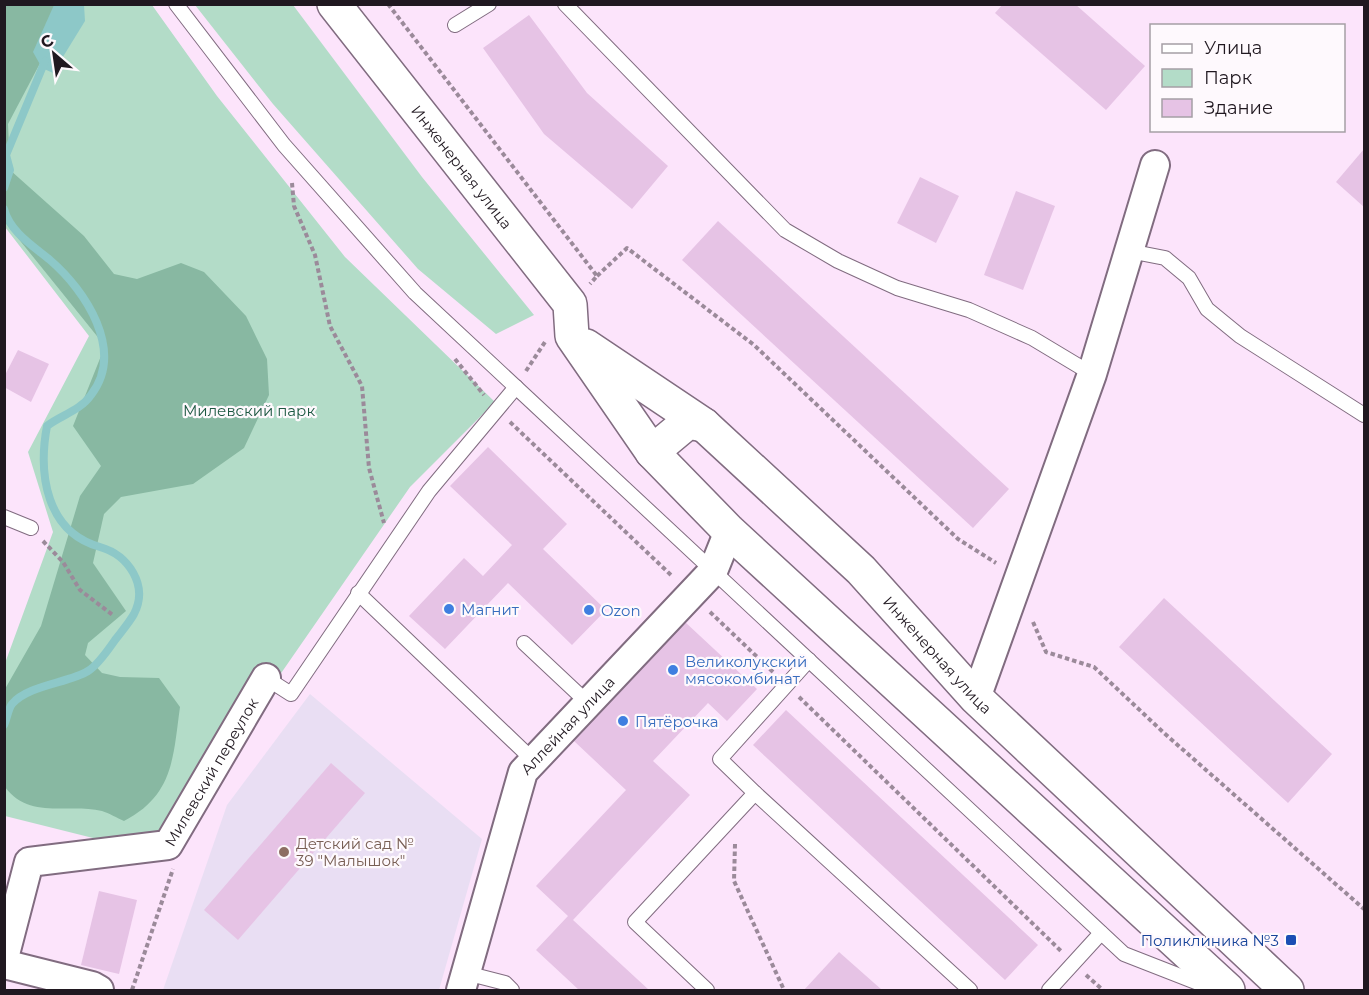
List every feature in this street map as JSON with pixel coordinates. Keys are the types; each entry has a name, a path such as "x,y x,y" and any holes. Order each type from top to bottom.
{"main road":[{"name":"Инженерная улица","path":"334,4 570,304 572,336 704,425 861,570 976,698 1287,990"},
{"path":"572,336 652,452 729,531 1228,990"},
{"path":"652,452 688,422 704,425"}],"street":[{"path":"976,698 1092,374 1155,165"},
{"name":"Аллейная улица","path":"463,982 523,772 713,571 729,531"},
{"name":"Милевский переулок","path":"4,958 30,862 168,845 266,678"},
{"path":"4,964 92,986 99,990"}],"lane":[{"path":"176,4 284,145 407,284 1124,954 1218,990"},
{"path":"455,25 489,4"},
{"path":"566,4 785,230 838,261 897,288 969,310 1032,338 1092,374"},
{"path":"1129,251 1165,258 1189,278 1207,309 1240,336 1365,415"},
{"path":"266,678 291,694 429,490 516,387"},
{"path":"4,518 31,528"},
{"path":"358,593 534,761"},
{"path":"524,643 589,704"},
{"path":"809,660 720,759 754,793 970,990"},
{"path":"707,990 635,922 754,793"},
{"path":"1049,990 1101,933"},
{"path":"463,982 505,983 512,990"}],"path":[{"path":"291,175 294,206 315,255 330,326 362,386 369,468 390,547"},
{"path":"597,276 627,249 754,345 958,539 1002,566 1016,586 1047,652 1094,667 1164,733 1365,909"},
{"path":"31,528 63,562 80,590 114,616"},
{"path":"735,813 734,881 784,990"},
{"path":"132,990 174,866 168,845"}],"shaded area":[{"path":"54,5 84,5 85,21 53,73 42,68 33,52"},
{"path":"310,694 482,839 439,990 163,990 227,805"}],"green space":[{"path":"4,5 68,5 66,14 8,124 10,170 84,236 114,274 137,279 181,263 204,272 246,316 267,359 269,395 244,448 193,484 121,497 104,514 93,563 126,611 88,643 85,655 102,673 120,677 159,678 180,707 172,758 162,787 140,811 124,821 102,811 38,807 26,804 5,787 5,689 41,626 80,496 101,466 73,426 105,346 5,222"},
{"name":"Милевский парк","path":"5,5 152,5 217,96 345,257 495,402 410,487 207,780 165,856 5,816 4,666 53,532 28,452 89,336 5,227"},
{"path":"195,5 293,5 422,177 534,315 496,334 418,269 273,104"}],"building":[{"path":"1003,4 1075,4 1145,66 1106,110 995,13"},
{"path":"529,15 587,93 668,166 632,209 544,134 483,48"},
{"path":"1364,149 1364,207 1336,182"},
{"path":"920,177 959,196 936,243 897,223"},
{"path":"1016,191 1055,206 1023,290 984,275"},
{"path":"718,221 1009,489 973,528 682,260"},
{"path":"18,350 49,364 31,402 4,387 4,377"},
{"path":"488,447 567,524 543,549 606,610 572,645 508,583 445,649 409,616 464,558 483,576 512,545 450,486"},
{"path":"1164,598 1332,754 1288,803 1119,647"},
{"path":"685,622 757,689 727,721 708,703 653,761 690,795 573,920 649,990 579,990 536,950 568,916 536,886 626,790 574,741"},
{"path":"786,710 1038,945 1005,980 753,745"},
{"name":"Детский сад № 39 \"Малышок\"","path":"331,763 365,793 238,940 204,910"},
{"path":"99,891 137,900 119,974 81,965"},
{"path":"839,952 882,990 804,990"}],"waterway":[{"path":"4,188 10,170 6,155 45,61"},
{"path":"4,209 17,232 50,260 76,288 97,323 102,341 104,360 100,378 91,395 76,409 47,426 44,463 50,499 57,515 68,529 82,539 110,551 127,564 137,582 139,592 134,614 95,665 80,675 38,688 19,698 12,704 4,725"}],"place":[{"name":"Магнит","path":"449,609"},
{"name":"Ozon","path":"589,610"},
{"name":"Великолукский мясокомбинат","path":"673,670"},
{"name":"Пятёрочка","path":"623,721"},
{"name":"Детский сад № 39 \"Малышок\"","path":"284,852"},
{"name":"Поликлиника №3","path":"1291,940"}]}
